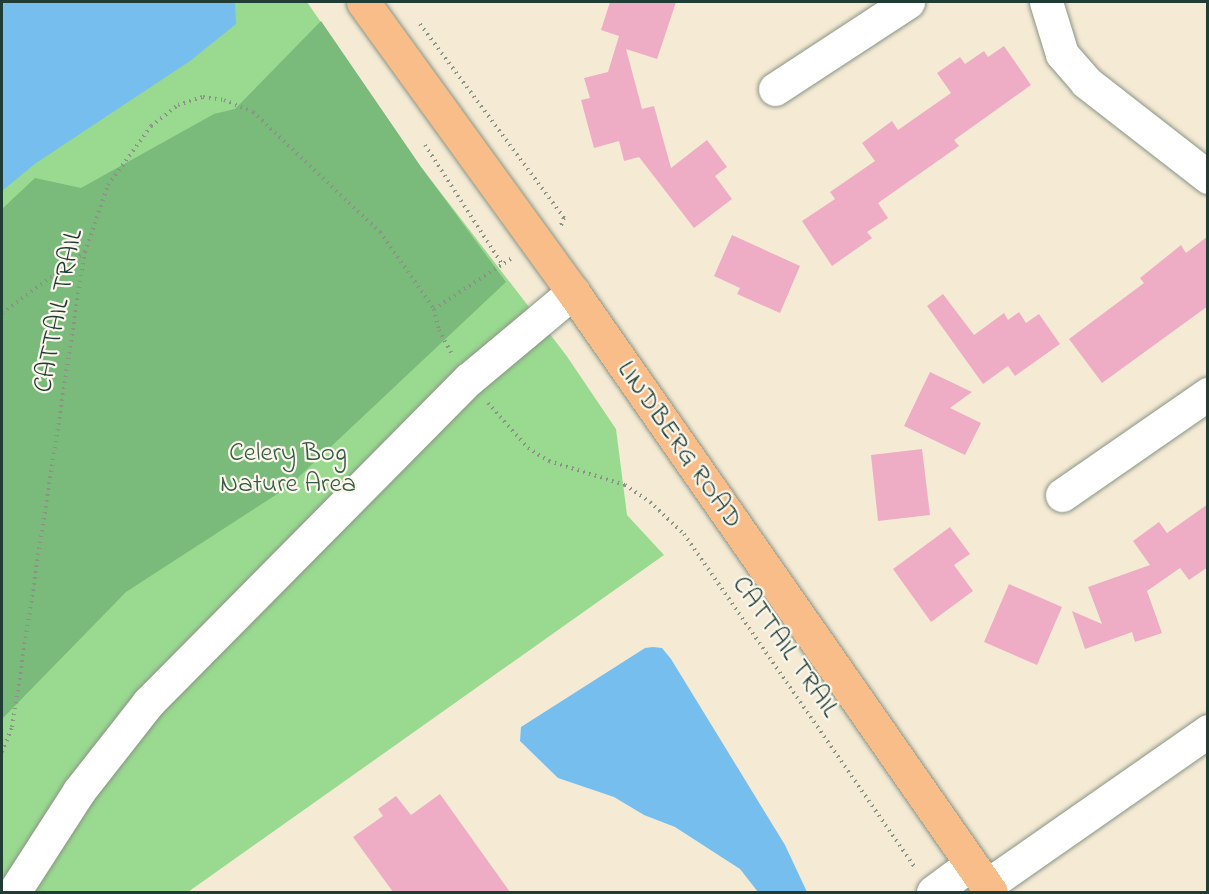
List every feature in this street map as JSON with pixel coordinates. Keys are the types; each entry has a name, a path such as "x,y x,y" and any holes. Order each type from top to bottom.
{"main road":[{"name":"LINDBERG ROAD","path":"363,2 573,292 983,881"}],"street":[{"path":"775,89 908,2"},
{"path":"1046,2 1062,54 1086,82 1208,177"},
{"path":"14,892 79,791 148,703 469,379 573,292"},
{"path":"1062,495 1208,394"},
{"path":"927,884 983,881 1208,731"}],"path":[{"path":"412,16 429,33 564,218 558,227"},
{"name":"CATTAIL TRAIL","path":"2,752 12,727 85,252 108,185 151,126 178,105 203,97 224,100 254,112 380,232 434,309 447,347 469,379 528,448 549,461 625,485 650,502 684,534 927,884"},
{"path":"419,136 502,264"},
{"path":"2,313 85,252"},
{"path":"434,309 513,258"}],"green space":[{"name":"Celery Bog Nature Area","path":"2,2 307,2 421,167 566,355 616,429 627,515 664,555 188,892 2,892"},
{"path":"321,21 421,167 506,282 288,487 126,592 2,719 2,209 35,178 81,188 214,114 235,109"}],"water":[{"path":"2,2 235,2 236,24 190,61 36,163 2,191"},
{"path":"645,648 662,648 671,659 785,845 807,892 758,892 740,869 675,827 644,815 614,797 558,778 520,741 521,727"}],"building":[{"path":"610,2 676,2 657,59 626,49 642,109 654,106 671,168 707,140 727,167 715,176 732,199 694,228 639,157 624,161 619,141 594,148 581,100 590,98 584,78 608,72 619,36 601,30"},
{"path":"1004,46 1031,85 954,140 959,146 878,203 888,218 867,232 872,238 832,266 802,221 835,199 830,192 875,161 862,143 892,121 898,130 951,93 937,73 960,57 965,64 984,51 988,57"},
{"path":"732,235 800,266 780,313 737,294 740,288 714,276"},
{"path":"1208,236 1208,306 1102,383 1069,339 1144,283 1140,278 1181,245 1186,253"},
{"path":"943,294 974,335 1004,313 1008,320 1019,312 1026,323 1039,314 1060,344 1015,376 1008,366 983,384 927,306"},
{"path":"930,372 972,392 950,408 981,423 965,455 904,426"},
{"path":"922,449 930,515 878,521 871,455"},
{"path":"1208,504 1208,567 1189,580 1180,568 1147,591 1162,633 1135,642 1132,632 1085,649 1072,611 1102,624 1088,587 1150,565 1133,541 1159,522 1167,533"},
{"path":"950,527 970,554 954,565 973,591 931,622 893,569"},
{"path":"1009,584 1062,607 1037,665 984,642"},
{"path":"440,794 510,892 393,892 353,837 383,816 378,809 396,796 411,815"}]}
